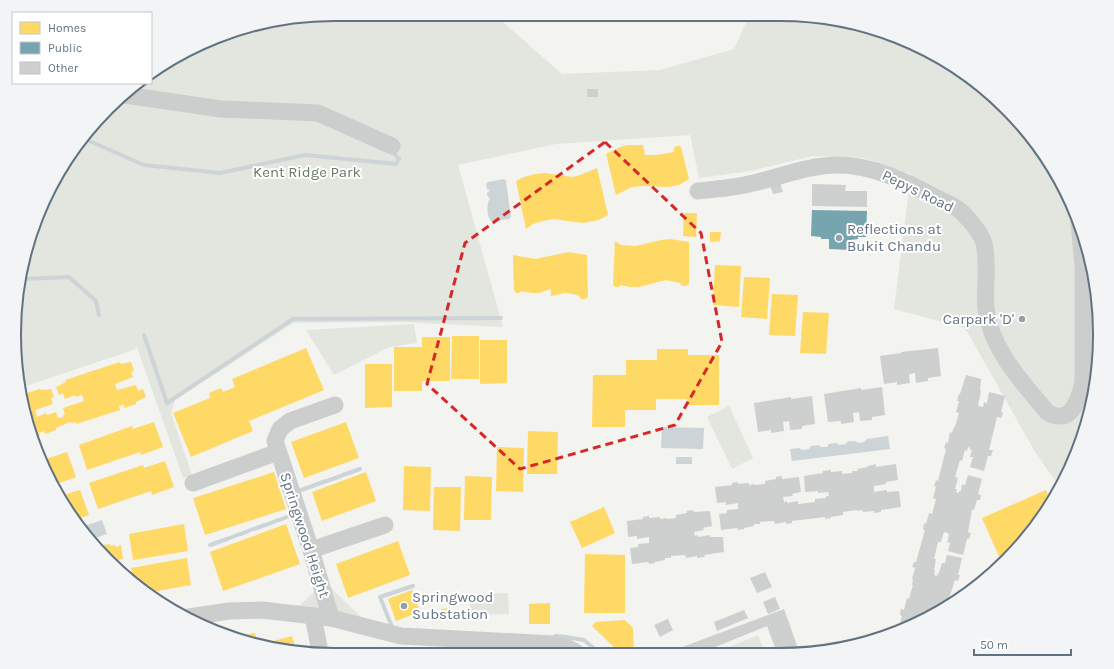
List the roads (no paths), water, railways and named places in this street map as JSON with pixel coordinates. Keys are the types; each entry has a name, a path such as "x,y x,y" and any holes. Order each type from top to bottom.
{"street":[{"path":"132,96 221,109 318,114 392,146"},
{"name":"Pepys Road","path":"698,191 749,184 820,166 854,166 873,169 918,188 959,210 976,228 983,240 986,252 986,310 994,339 1019,379 1052,416 1065,415 1073,409 1080,395 1083,382 1082,252"},
{"name":"Springwood Height","path":"331,618 311,550 275,441 280,429 290,421 335,405"},
{"path":"193,483 278,452"},
{"path":"311,550 385,525"},
{"path":"184,609 226,603"},
{"path":"196,616 229,611 262,610 331,618 401,636 553,644 568,648"},
{"path":"313,616 319,647"}],"waterway":[{"path":"89,141 144,165 220,173 305,155 396,164 399,159 392,151"},
{"path":"26,279 69,277 96,301 99,315"},
{"path":"144,335 167,403 293,319 501,318"},
{"path":"343,475 360,469"},
{"path":"327,481 341,476"},
{"path":"296,492 326,481"},
{"path":"279,520 295,514"},
{"path":"266,525 278,520"},
{"path":"254,529 265,525"},
{"path":"241,534 253,529"},
{"path":"227,539 240,534"},
{"path":"210,545 227,539"},
{"path":"392,627 380,597 413,586"},
{"path":"555,636 584,640 593,648"}],"place":[{"name":"Reflections at Bukit Chandu","path":"839,238"},
{"name":"Carpark 'D'","path":"1022,319"},
{"name":"Springwood Substation","path":"404,606"}],"park label":[{"name":"Kent Ridge Park","path":"307,172"}]}
